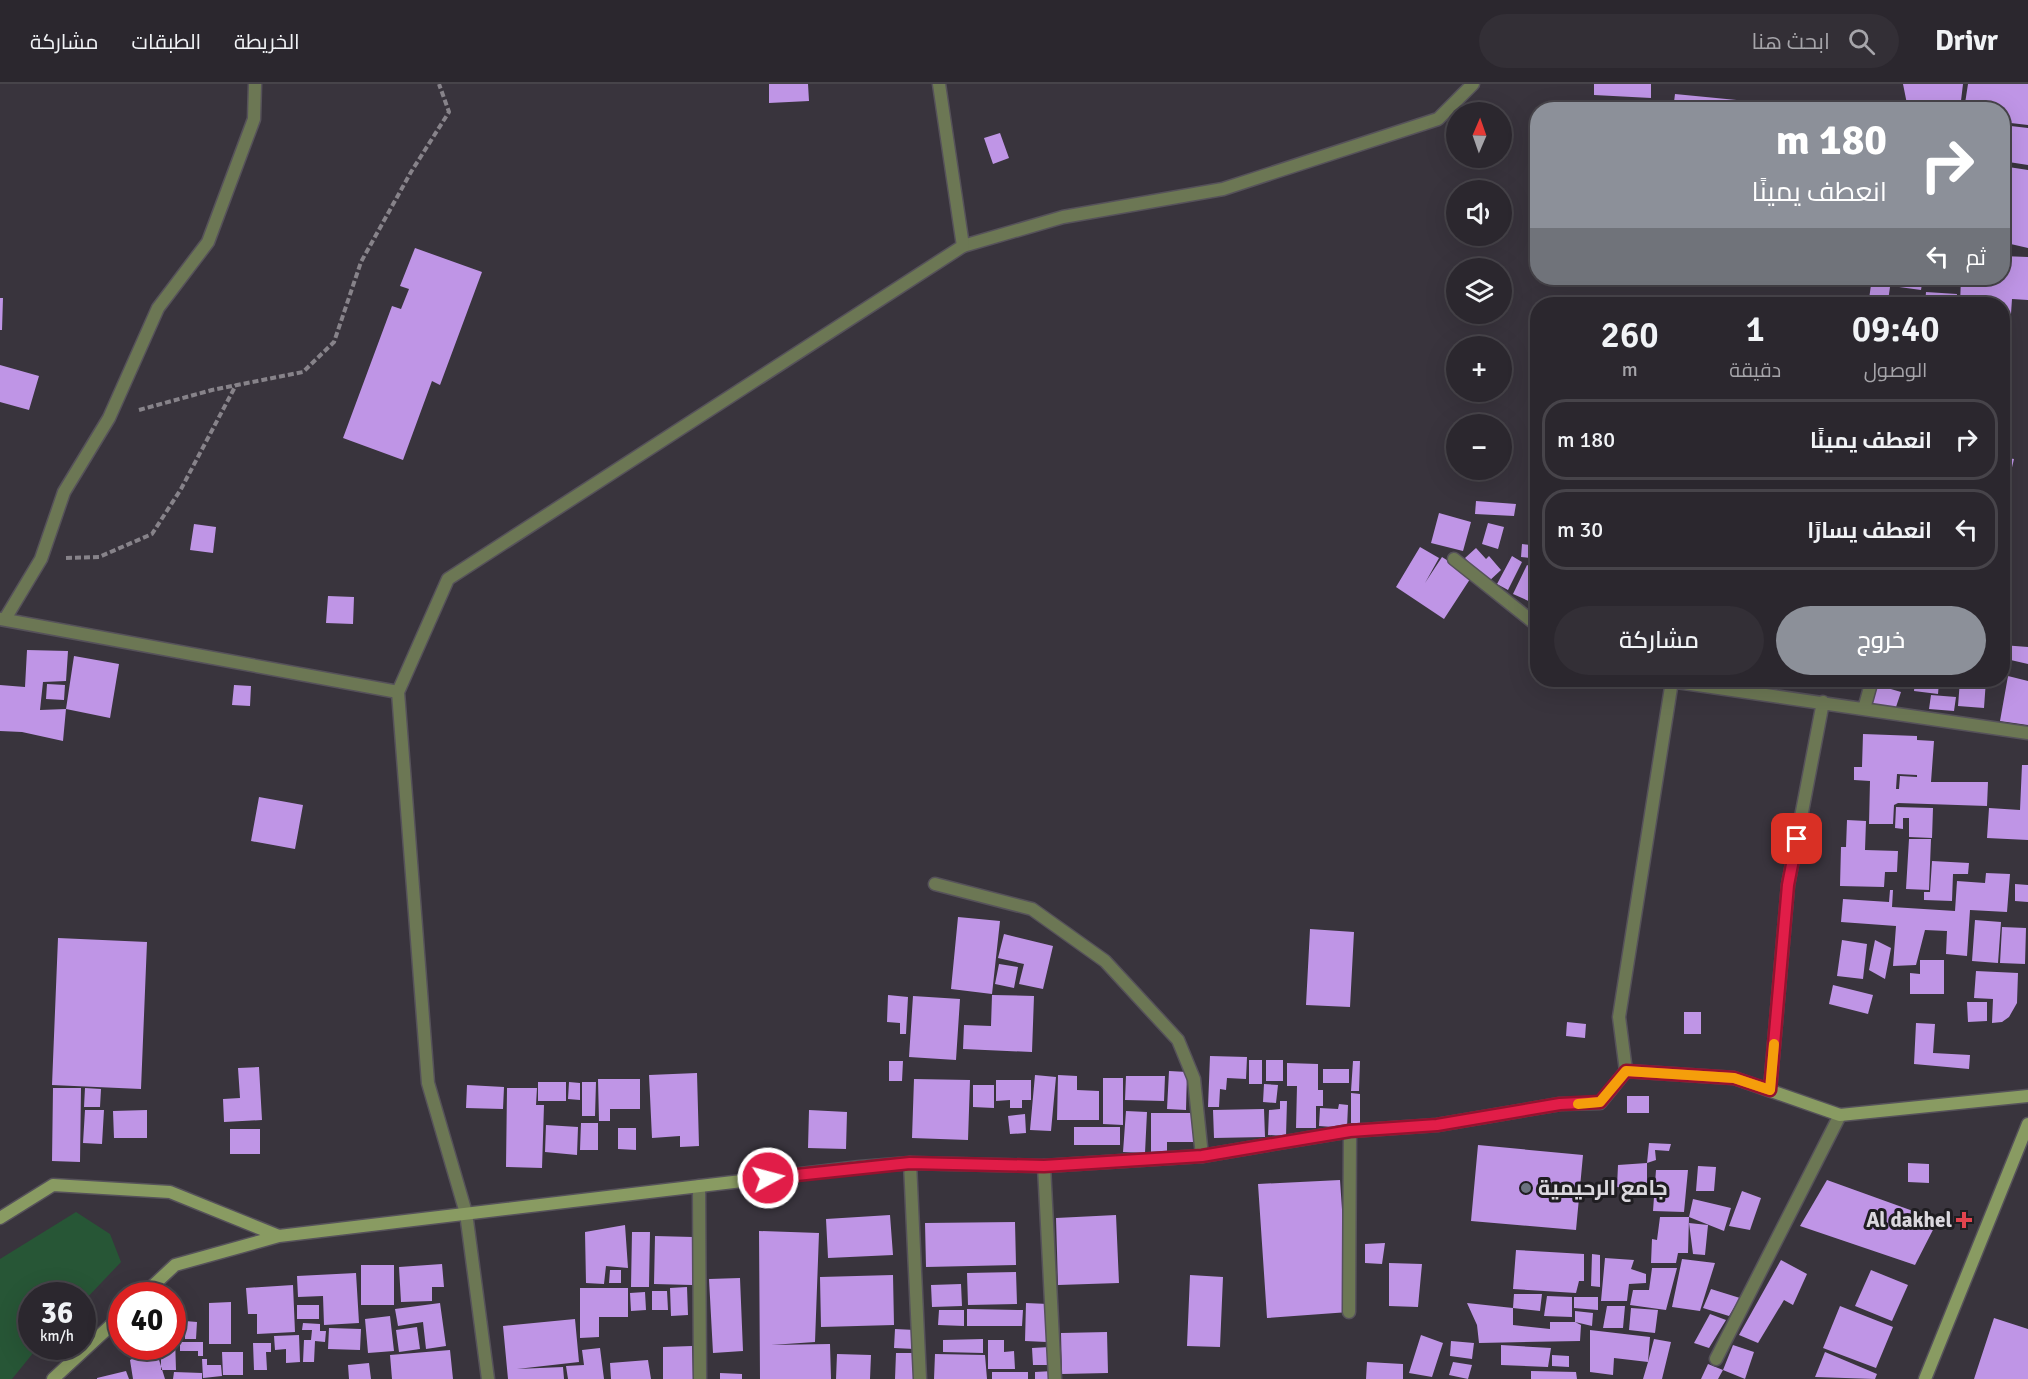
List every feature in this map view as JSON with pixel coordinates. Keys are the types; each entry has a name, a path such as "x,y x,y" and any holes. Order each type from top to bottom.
{"street":[{"path":"255,84 254,119 208,242 158,308 109,418 64,492 41,559 2,619 398,692"},
{"path":"939,84 963,246"},
{"path":"488,1379 466,1213 428,1083 398,692 448,579 963,246 1063,217 1234,186 1438,119 1473,84"},
{"path":"1454,559 1530,620"},
{"path":"157,1282 175,1265 279,1236 910,1163 1044,1166 1202,1156 1350,1131 1437,1125 1560,1104 1600,1102 1626,1071 1619,1017 1667,687"},
{"path":"1717,687 2028,733"},
{"path":"1864,709 1870,687"},
{"path":"1770,1090 1788,885 1823,702"},
{"path":"935,884 1032,909 1106,961 1178,1040 1194,1079 1202,1156"},
{"path":"1626,1071 1734,1078 1840,1115 2028,1096"},
{"path":"1716,1359 1840,1115"},
{"path":"1925,1379 2028,1124"},
{"path":"1349,1312 1350,1131"},
{"path":"910,1163 920,1379"},
{"path":"1044,1166 1056,1379"},
{"path":"0,1218 53,1185 170,1192 279,1236"},
{"path":"699,1186 700,1379"},
{"path":"53,1379 108,1328"}],"path":[{"path":"109,418 236,385 303,372 334,342 361,262 411,172 449,112 439,84"},
{"path":"41,559 99,557 152,534 181,489 236,385"}],"green space":[{"path":"76,1212 110,1234 121,1262 96,1288 96,1282 18,1282 18,1360 27,1360 12,1379 0,1379 0,1259"}],"building":[{"path":"769,84 808,84 809,101 769,103"},
{"path":"1594,84 1651,84 1651,98 1594,95"},
{"path":"1903,84 1963,84 1961,102 1907,102"},
{"path":"1968,84 2028,84 2028,125 2010,123 2010,102 1965,102"},
{"path":"1675,94 1757,102 1674,102"},
{"path":"2010,126 2028,128 2028,165 2010,162"},
{"path":"1000,133 1009,158 993,164 984,138"},
{"path":"2010,167 2028,170 2028,248 2010,244"},
{"path":"415,248 482,272 440,385 432,381 403,460 343,438 392,306 401,309 409,289 400,286"},
{"path":"2010,256 2028,257 2028,300 2012,299 2011,314 2010,297 1960,297 1961,285 2010,285"},
{"path":"1871,285 1890,287 1889,297 1869,297"},
{"path":"1885,285 1922,285 1921,290"},
{"path":"1926,292 1957,294 1957,297 1926,297"},
{"path":"0,298 3,298 2,330 0,330"},
{"path":"0,365 39,376 29,410 0,402"},
{"path":"2010,458 2014,459 2010,476"},
{"path":"1476,501 1516,504 1514,516 1475,514"},
{"path":"1439,513 1471,522 1463,551 1431,543"},
{"path":"1488,523 1504,527 1498,549 1482,544"},
{"path":"194,524 216,527 213,553 190,550"},
{"path":"1522,544 1530,545 1530,558 1521,557"},
{"path":"1420,547 1439,558 1425,583 1442,557 1472,576 1444,619 1396,587"},
{"path":"1476,548 1486,559 1489,556 1501,570 1487,583 1465,558"},
{"path":"1512,556 1522,562 1508,590 1497,584"},
{"path":"1527,565 1530,566 1530,602 1513,594"},
{"path":"328,596 354,597 353,624 326,623"},
{"path":"2010,646 2028,647 2028,664 2010,660"},
{"path":"27,650 68,651 66,681 43,682 40,710 66,709 63,741 22,732 0,731 0,685 25,687"},
{"path":"74,656 119,664 110,718 66,709"},
{"path":"2010,676 2028,681 2028,725 2000,721 2006,687 2010,687"},
{"path":"47,684 65,685 64,700 46,699"},
{"path":"234,685 251,686 250,706 232,705"},
{"path":"1877,687 1901,692 1895,710 1872,706"},
{"path":"1914,687 1939,687 1938,694 1914,691"},
{"path":"1959,687 1986,687 1984,708 1958,706"},
{"path":"1931,695 1956,697 1954,711 1929,709"},
{"path":"1863,734 1917,736 1917,740 1934,741 1931,782 1988,782 1987,806 1898,803 1894,805 1893,824 1869,824 1870,781 1854,780 1854,767 1862,767","holes":["1897,774 1917,775 1917,777 1900,776 1899,789 1896,789"]},
{"path":"2022,765 2028,765 2028,840 1987,838 1989,808 2020,810"},
{"path":"259,797 303,805 295,849 251,841"},
{"path":"1896,807 1933,808 1932,838 1909,837 1909,818 1903,818 1903,829 1895,828"},
{"path":"1847,820 1866,821 1865,850 1898,851 1897,872 1885,872 1884,887 1840,886 1841,847 1846,847"},
{"path":"1909,839 1931,839 1929,890 1906,889"},
{"path":"1932,861 1969,863 1968,874 1953,874 1952,901 1924,900 1924,892 1930,892"},
{"path":"1986,873 2010,874 2007,912 1970,910 1967,956 1946,954 1947,931 1925,930 1916,965 1893,966 1896,926 1841,922 1843,899 1889,902 1890,890 1893,890 1892,907 1955,911 1957,881 1985,883"},
{"path":"2015,884 2028,885 2028,902 2015,901"},
{"path":"958,917 1000,921 992,994 951,989"},
{"path":"1975,920 2001,922 1998,963 1972,961"},
{"path":"2002,927 2026,928 2025,964 2000,963"},
{"path":"1310,929 1354,932 1350,1007 1306,1005"},
{"path":"1004,934 1053,946 1043,989 1019,984 1024,964 998,958"},
{"path":"58,938 147,942 141,1089 52,1085"},
{"path":"1842,940 1867,944 1863,979 1837,976"},
{"path":"1875,940 1891,948 1885,979 1869,970"},
{"path":"1920,960 1944,960 1944,994 1910,994 1910,973 1920,974"},
{"path":"999,964 1018,967 1014,988 995,984"},
{"path":"1976,971 2018,973 2017,1003 2009,1017 2002,1022 1992,1023 1993,999 1974,998"},
{"path":"1833,985 1873,995 1868,1014 1829,1004"},
{"path":"888,995 908,997 906,1034 900,1034 900,1023 887,1022"},
{"path":"992,995 1034,996 1032,1052 963,1049 964,1025 991,1026"},
{"path":"913,996 960,999 956,1060 909,1057"},
{"path":"1967,1002 1987,1002 1987,1021 1968,1022"},
{"path":"1684,1012 1701,1012 1701,1034 1684,1034"},
{"path":"1567,1022 1586,1024 1585,1038 1566,1036"},
{"path":"1916,1023 1935,1024 1933,1053 1970,1055 1969,1069 1914,1064"},
{"path":"1210,1056 1247,1057 1246,1079 1227,1078 1226,1090 1220,1089 1219,1107 1208,1107"},
{"path":"1249,1060 1262,1060 1262,1084 1249,1084"},
{"path":"1266,1060 1283,1060 1283,1081 1266,1081"},
{"path":"889,1061 903,1061 902,1081 889,1081"},
{"path":"1353,1061 1360,1061 1359,1091 1351,1091"},
{"path":"1287,1063 1318,1064 1318,1090 1323,1090 1323,1106 1316,1106 1316,1128 1296,1128 1297,1086 1287,1086"},
{"path":"259,1067 262,1120 224,1122 223,1099 240,1098 238,1068"},
{"path":"1323,1069 1349,1069 1349,1083 1323,1083"},
{"path":"1169,1071 1187,1072 1186,1110 1167,1109"},
{"path":"697,1073 699,1146 680,1147 680,1136 652,1138 649,1075"},
{"path":"1035,1075 1056,1077 1051,1131 1030,1130"},
{"path":"1058,1075 1077,1076 1077,1090 1099,1091 1099,1120 1057,1120"},
{"path":"1126,1076 1165,1076 1164,1101 1125,1100"},
{"path":"1103,1078 1123,1078 1123,1125 1103,1124"},
{"path":"598,1079 640,1079 640,1109 610,1109 610,1121 599,1121"},
{"path":"914,1079 970,1080 968,1140 912,1138"},
{"path":"996,1080 1031,1080 1031,1100 1022,1100 1022,1108 1010,1108 1010,1100 996,1101"},
{"path":"538,1082 566,1082 566,1101 538,1101"},
{"path":"569,1082 580,1083 580,1100 568,1099"},
{"path":"582,1082 596,1082 595,1116 582,1116"},
{"path":"1264,1084 1278,1085 1276,1103 1263,1102"},
{"path":"467,1085 504,1087 503,1109 466,1108"},
{"path":"973,1085 994,1085 994,1108 973,1107"},
{"path":"53,1088 81,1088 80,1162 52,1161"},
{"path":"85,1088 101,1089 100,1107 84,1107"},
{"path":"507,1088 537,1088 536,1105 544,1105 542,1168 506,1167"},
{"path":"1351,1093 1360,1094 1360,1124 1351,1123"},
{"path":"1627,1096 1649,1096 1649,1113 1627,1113"},
{"path":"1280,1101 1287,1101 1286,1136 1268,1135 1269,1110 1280,1109"},
{"path":"1339,1104 1348,1105 1347,1128 1319,1126 1320,1108 1338,1109"},
{"path":"1264,1109 1265,1137 1214,1138 1213,1110"},
{"path":"85,1110 104,1110 102,1144 83,1143"},
{"path":"147,1110 147,1138 114,1138 113,1111"},
{"path":"809,1110 847,1112 846,1149 808,1148"},
{"path":"1126,1111 1147,1112 1145,1153 1123,1152"},
{"path":"1151,1113 1194,1113 1194,1142 1167,1142 1167,1152 1151,1152"},
{"path":"1025,1114 1026,1133 1010,1134 1008,1116"},
{"path":"581,1123 598,1123 598,1150 580,1150"},
{"path":"546,1125 578,1127 577,1155 545,1152"},
{"path":"1074,1127 1120,1127 1120,1145 1074,1145"},
{"path":"618,1128 636,1128 636,1150 618,1149"},
{"path":"230,1129 260,1129 260,1154 230,1154"},
{"path":"1649,1143 1671,1144 1669,1151 1655,1150 1656,1160 1647,1163"},
{"path":"1478,1145 1583,1155 1576,1230 1471,1221"},
{"path":"1647,1163 1647,1189 1617,1187 1618,1165"},
{"path":"1908,1163 1929,1164 1929,1183 1908,1182"},
{"path":"1698,1166 1716,1167 1714,1191 1696,1191"},
{"path":"1656,1170 1688,1170 1684,1212 1653,1211"},
{"path":"1340,1180 1349,1312 1267,1318 1258,1184"},
{"path":"1827,1180 1938,1220 1915,1265 1800,1226"},
{"path":"1742,1191 1761,1198 1750,1230 1729,1226"},
{"path":"1693,1199 1731,1208 1724,1231 1689,1217"},
{"path":"890,1215 893,1255 828,1258 826,1219"},
{"path":"1116,1215 1119,1283 1058,1285 1056,1218"},
{"path":"1660,1217 1689,1217 1688,1253 1678,1253 1676,1263 1651,1263 1652,1239 1657,1240"},
{"path":"1015,1222 1016,1265 926,1267 925,1223"},
{"path":"1689,1223 1708,1225 1705,1255 1693,1254"},
{"path":"625,1225 628,1268 606,1266 604,1284 586,1283 585,1232"},
{"path":"759,1231 819,1233 815,1342 771,1345 830,1344 831,1379 760,1379"},
{"path":"632,1232 650,1232 649,1287 631,1287"},
{"path":"655,1236 693,1237 692,1285 654,1284"},
{"path":"1385,1243 1382,1264 1365,1263 1365,1244"},
{"path":"1516,1250 1584,1254 1584,1281 1579,1281 1576,1293 1513,1289"},
{"path":"1592,1254 1600,1255 1600,1287 1591,1286"},
{"path":"1605,1258 1634,1260 1631,1269 1646,1274 1646,1283 1629,1284 1627,1301 1601,1301"},
{"path":"1682,1259 1715,1263 1700,1311 1672,1307"},
{"path":"1781,1260 1807,1274 1793,1305 1784,1300 1758,1343 1739,1335"},
{"path":"1389,1263 1422,1264 1418,1307 1389,1306"},
{"path":"442,1264 444,1287 432,1287 432,1301 401,1302 399,1267"},
{"path":"361,1265 394,1265 394,1305 361,1305"},
{"path":"1652,1268 1677,1268 1666,1310 1630,1305 1633,1290 1649,1290"},
{"path":"610,1270 621,1270 621,1283 609,1283"},
{"path":"1871,1270 1908,1285 1892,1321 1855,1306"},
{"path":"1016,1272 1017,1304 968,1305 967,1273"},
{"path":"356,1273 359,1323 324,1325 323,1296 298,1297 297,1276"},
{"path":"893,1275 894,1325 821,1327 820,1277"},
{"path":"1190,1275 1223,1277 1220,1347 1187,1346"},
{"path":"740,1278 743,1351 713,1353 709,1279"},
{"path":"961,1284 962,1306 932,1307 931,1285"},
{"path":"293,1285 295,1332 257,1334 257,1314 248,1314 246,1288"},
{"path":"687,1287 688,1315 671,1316 670,1288"},
{"path":"580,1288 628,1288 628,1317 599,1317 599,1337 580,1338"},
{"path":"1711,1289 1740,1298 1729,1316 1703,1308"},
{"path":"652,1291 667,1291 668,1310 652,1310"},
{"path":"645,1292 646,1310 631,1311 630,1293"},
{"path":"1514,1294 1542,1294 1540,1311 1513,1308"},
{"path":"1547,1296 1572,1297 1572,1317 1544,1316"},
{"path":"1574,1297 1598,1297 1598,1310 1574,1308"},
{"path":"231,1302 231,1344 209,1344 209,1303"},
{"path":"440,1303 446,1346 426,1349 423,1322 398,1326 395,1309"},
{"path":"1026,1303 1048,1304 1047,1342 1025,1341"},
{"path":"1467,1303 1513,1308 1513,1325 1550,1329 1550,1322 1575,1322 1581,1325 1580,1341 1479,1343 1477,1325"},
{"path":"297,1305 319,1305 319,1319 297,1319"},
{"path":"1607,1306 1625,1306 1623,1328 1603,1328"},
{"path":"1840,1306 1893,1327 1876,1368 1823,1348"},
{"path":"1631,1308 1658,1310 1655,1333 1629,1330"},
{"path":"967,1309 1023,1310 1022,1326 967,1326"},
{"path":"939,1310 964,1310 964,1326 938,1325"},
{"path":"1575,1311 1593,1313 1592,1326 1575,1322"},
{"path":"1710,1314 1726,1320 1709,1348 1694,1343"},
{"path":"390,1316 394,1351 368,1353 365,1319"},
{"path":"1994,1318 2028,1329 2028,1379 1974,1379"},
{"path":"575,1319 579,1362 517,1369 563,1367 564,1379 508,1379 503,1326"},
{"path":"186,1321 197,1322 196,1339 186,1339"},
{"path":"303,1323 320,1324 320,1331 326,1331 325,1342 315,1341 314,1362 303,1362 304,1340 311,1340 312,1330 302,1330"},
{"path":"417,1327 420,1349 399,1352 396,1330"},
{"path":"329,1328 361,1329 360,1350 328,1349"},
{"path":"895,1329 915,1330 915,1349 894,1348"},
{"path":"1590,1330 1650,1337 1648,1362 1614,1358 1613,1375 1590,1372"},
{"path":"1107,1332 1108,1373 1062,1374 1061,1333"},
{"path":"299,1335 300,1362 286,1363 286,1349 275,1350 274,1336"},
{"path":"1421,1335 1443,1343 1432,1377 1409,1373"},
{"path":"983,1339 983,1353 943,1352 943,1340"},
{"path":"1654,1339 1671,1342 1662,1379 1643,1379"},
{"path":"988,1340 1004,1340 1004,1352 1014,1351 1015,1369 988,1369"},
{"path":"1451,1341 1474,1343 1472,1359 1450,1356"},
{"path":"186,1342 203,1342 203,1356 198,1356 198,1351 186,1351"},
{"path":"253,1343 271,1343 271,1352 266,1352 267,1370 254,1370"},
{"path":"1501,1345 1551,1348 1548,1367 1501,1365"},
{"path":"1733,1345 1754,1352 1745,1379 1723,1370"},
{"path":"692,1346 693,1379 663,1379 663,1347"},
{"path":"1050,1347 1051,1365 1033,1365 1032,1348"},
{"path":"600,1348 604,1379 568,1379 566,1366 584,1365 582,1350"},
{"path":"450,1350 453,1379 392,1379 390,1355"},
{"path":"222,1352 243,1352 243,1375 223,1375"},
{"path":"1825,1352 1877,1374 1875,1379 1815,1377"},
{"path":"896,1353 917,1353 916,1379 895,1379"},
{"path":"837,1354 871,1355 870,1379 836,1379"},
{"path":"935,1354 985,1355 987,1379 934,1379"},
{"path":"1552,1355 1569,1356 1569,1367 1552,1366"},
{"path":"202,1359 207,1359 207,1365 221,1365 222,1376 203,1378"},
{"path":"130,1360 159,1360 165,1379 133,1379"},
{"path":"161,1360 176,1360 176,1370 161,1370"},
{"path":"648,1360 651,1379 611,1379 610,1363"},
{"path":"1367,1362 1403,1364 1403,1379 1366,1379"},
{"path":"1453,1362 1472,1365 1468,1379 1449,1375"},
{"path":"369,1363 371,1379 349,1379 348,1365"},
{"path":"1708,1364 1723,1370 1718,1379 1701,1379"},
{"path":"126,1371 129,1379 97,1379 97,1378"},
{"path":"1053,1371 1053,1379 1035,1379 1035,1372"},
{"path":"1531,1371 1576,1372 1577,1379 1531,1379"},
{"path":"174,1372 202,1373 202,1379 173,1379"},
{"path":"992,1372 1028,1372 1028,1379 992,1379"},
{"path":"720,1373 742,1374 742,1379 720,1379"}],"slow traffic":[{"path":"1578,1104 1600,1102 1626,1071 1734,1078 1770,1090 1774,1044"}],"place":[{"name":"جامع الرحيمية","path":"1526,1188"},
{"name":"Al dakhel","path":"1964,1220"}],"route":[{"path":"768,1178 910,1163 1044,1166 1202,1156 1350,1131 1437,1125 1560,1104 1600,1102 1626,1071 1734,1078 1770,1090 1788,885 1797,839"}]}
